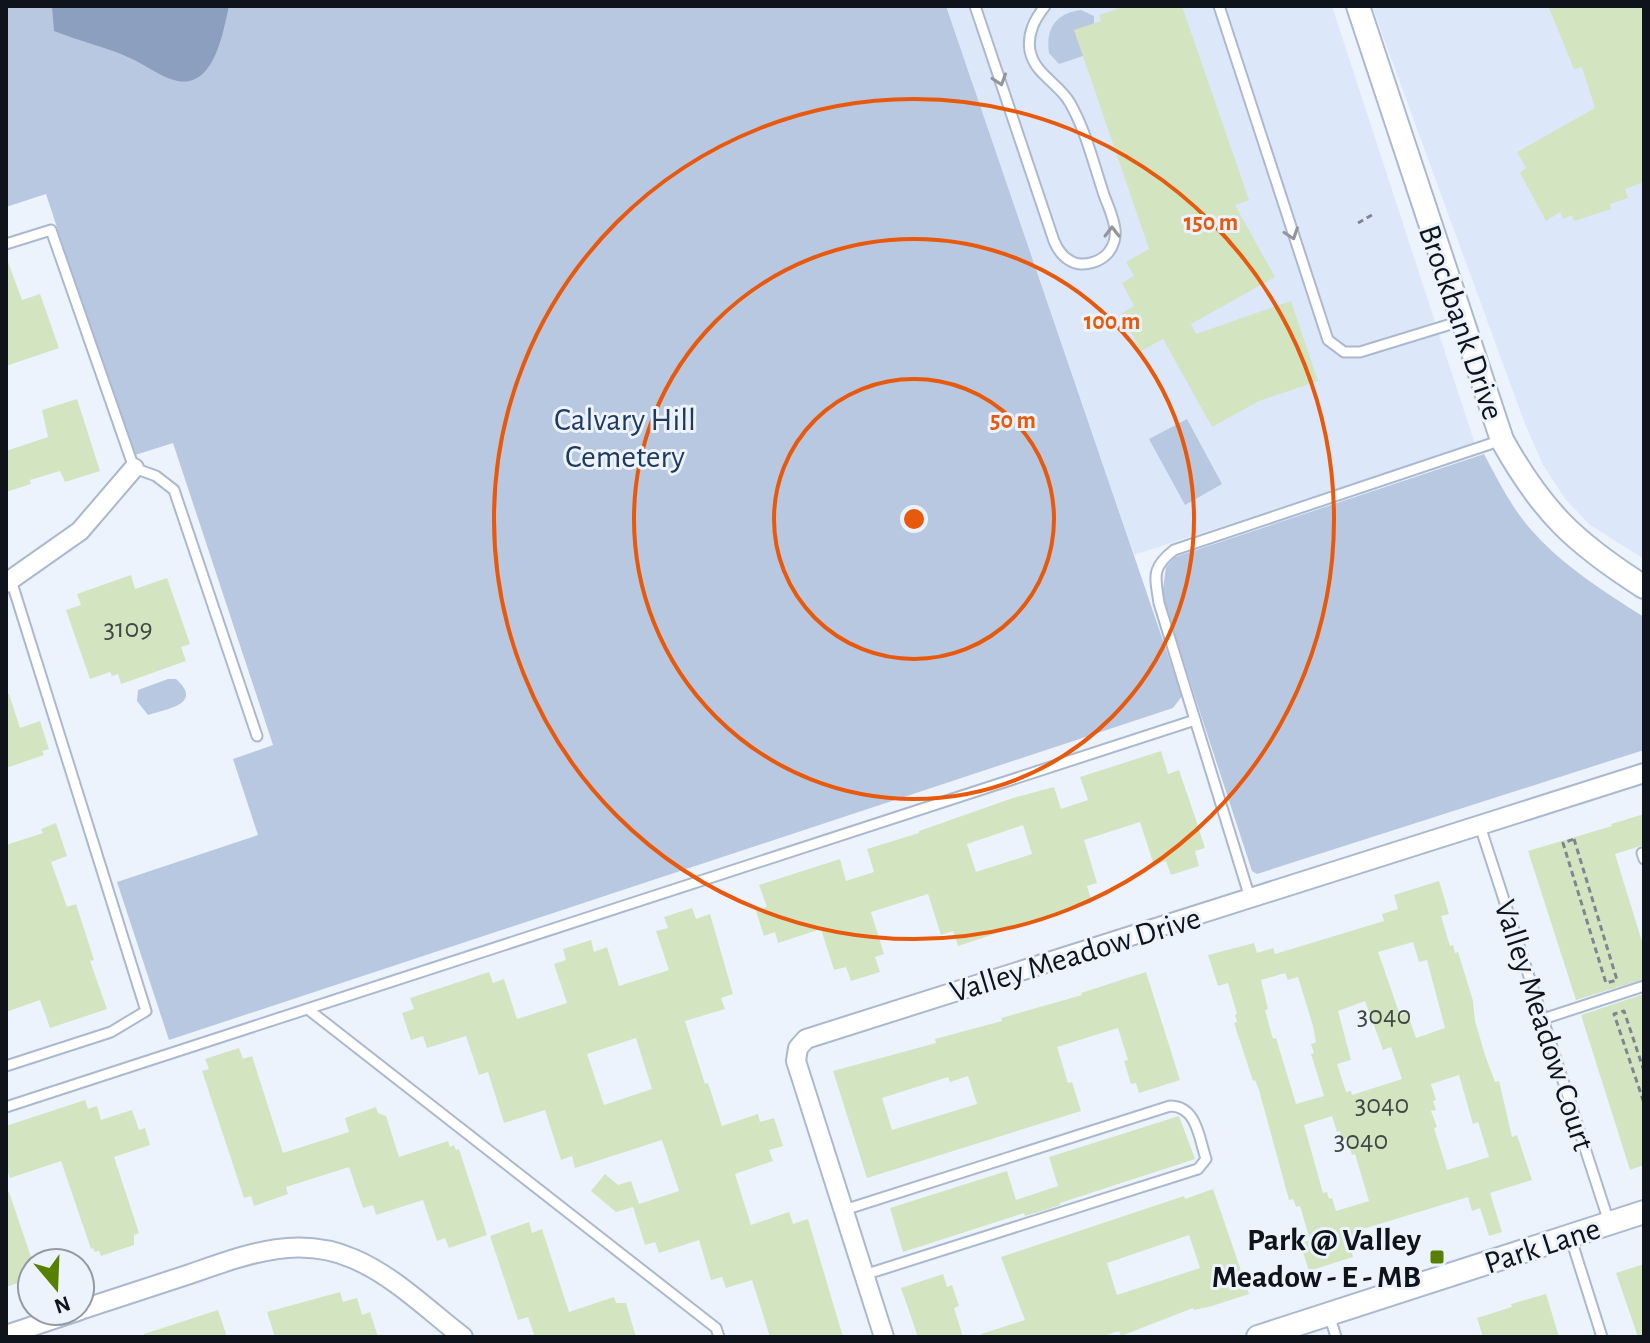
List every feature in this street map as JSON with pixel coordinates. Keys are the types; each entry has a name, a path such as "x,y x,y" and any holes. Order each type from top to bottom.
{"street":[{"name":"Brockbank Drive","path":"1358,6 1502,440 1525,481 1576,540 1644,587"},
{"path":"8,582 80,531 134,468"},
{"name":"Valley Meadow Drive","path":"884,1337 796,1061 798,1048 806,1039 1644,773"},
{"name":"Park Lane","path":"1258,1337 1644,1212"},
{"path":"96,1305 254,1252 300,1246 338,1252 358,1260 463,1337"},
{"path":"6,1335 30,1327"}],"lane":[{"path":"975,6 1054,241 1066,258 1084,264 1104,257 1111,250 1116,230 1070,102 1035,64 1030,49 1030,33 1036,17 1045,6"},
{"path":"1219,6 1328,340 1344,352 1360,352 1461,321"},
{"path":"6,244 51,230 134,468 156,476 174,490 257,736"},
{"path":"1250,898 1159,603 1155,575 1160,562 1174,550 1502,440"},
{"path":"6,1066 111,1032 146,1011 8,582"},
{"path":"6,1107 1195,720"},
{"name":"Valley Meadow Court","path":"1480,826 1610,1223"},
{"path":"1543,1019 1644,986"},
{"path":"309,1010 716,1328 719,1337"},
{"path":"844,1210 1170,1106 1180,1106 1191,1113 1206,1159 1198,1169 864,1275"},
{"path":"1570,1236 1602,1337"},
{"path":"1329,1314 1336,1337"}],"path":[{"path":"1358,223 1372,215"},
{"path":"1574,839 1617,980 1606,983 1563,843 1574,839"},
{"path":"1644,1071 1624,1011 1614,1014 1644,1103"}],"shaded area":[{"path":"229,6 214,57 199,77 188,81 168,78 121,54 54,31 52,7"},
{"path":"946,6 1332,6 1475,444 1134,555"},
{"path":"1372,6 1644,6 1644,559 1590,525 1566,500 1543,465 1525,424"}],"green space":[{"name":"Calvary Hill Cemetery","path":"6,6 946,6 1182,696 1173,708 169,1040 117,882 258,835 233,759 273,745 173,443 132,456 46,194 6,207"},
{"path":"1081,10 1094,16 1083,56 1059,64 1049,53 1051,30 1065,15"},
{"path":"1187,419 1222,484 1185,505 1149,439"},
{"path":"1484,454 1513,506 1547,546 1586,579 1644,617 1644,750 1257,874 1252,871 1162,596 1166,567 1175,557"},
{"path":"176,679 184,687 184,700 173,708 148,715 137,701 138,690"}],"building":[{"path":"1126,6 1182,6 1249,200 1235,205 1275,277 1191,324 1196,334 1291,301 1318,381 1259,401 1212,427 1163,339 1141,351 1121,314 1134,306 1122,283 1134,276 1126,262 1149,249 1074,30 1101,21 1099,15"},
{"path":"1548,6 1644,6 1644,182 1625,189 1628,198 1610,204 1611,209 1574,221 1572,215 1563,219 1560,212 1546,221 1520,173 1526,168 1517,152 1595,108 1582,67 1574,69"},
{"path":"6,262 22,300 40,294 59,348 6,366"},
{"path":"77,399 100,471 65,482 60,471 30,480 31,484 6,492 6,451 48,437 42,410"},
{"path":"131,575 135,589 167,578 190,644 181,647 186,661 121,684 118,674 112,676 110,672 90,679 66,610 81,605 77,594"},
{"path":"6,694 9,694 20,728 40,721 49,749 42,751 44,755 6,768"},
{"path":"1161,751 1168,774 1179,770 1196,820 1205,848 1195,851 1199,866 1171,875 1166,861 1154,865 1140,822 1084,840 1097,883 1087,886 1092,902 958,946 953,931 941,935 928,894 871,912 884,954 875,957 880,972 851,981 846,967 834,970 821,929 778,943 775,932 764,936 756,911 767,907 759,885 840,859 846,881 874,872 867,849 1013,798 1054,787 1061,809 1088,800 1080,777","holes":["1023,825 1032,854 976,872 967,844"]},
{"path":"1644,814 1644,845 1615,854 1644,948 1644,979 1576,1000 1528,851"},
{"path":"56,823 67,856 51,862 67,907 76,904 94,960 90,961 107,1009 50,1028 40,1000 6,1012 6,845 43,833 41,829"},
{"path":"1439,881 1449,914 1441,916 1450,946 1453,945 1455,953 1458,952 1485,1055 1495,1082 1499,1081 1512,1137 1517,1135 1532,1180 1490,1193 1502,1232 1489,1236 1480,1208 1472,1211 1468,1197 1363,1229 1366,1239 1349,1244 1353,1257 1309,1271 1300,1243 1310,1240 1300,1206 1296,1207 1293,1199 1289,1200 1259,1090 1253,1081 1234,1023 1237,1022 1237,1014 1228,983 1218,986 1208,955 1254,943 1257,953 1273,948 1275,954 1384,921 1382,914 1398,909 1394,895","holes":["1413,942 1419,962 1427,960 1445,1028 1416,1038 1407,1012 1400,1015 1378,952","1285,973 1288,980 1298,977 1313,1026 1316,1042 1311,1044 1314,1053 1311,1054 1324,1096 1296,1104 1276,1038 1273,1039 1261,980","1365,1001 1383,1050 1391,1047 1402,1079 1352,1095 1351,1091 1346,1092 1337,1064 1351,1060 1338,1011","1459,1075 1473,1124 1478,1122 1489,1157 1447,1170 1431,1111 1436,1110 1433,1101 1436,1100 1431,1084","1332,1116 1337,1132 1340,1131 1342,1139 1347,1138 1352,1155 1355,1154 1369,1201 1336,1211 1332,1198 1329,1199 1327,1192 1323,1193 1304,1125"]},
{"path":"692,908 696,919 710,914 733,994 721,998 725,1009 685,1021 722,1126 758,1114 760,1122 774,1118 783,1146 769,1150 773,1161 735,1174 751,1225 789,1212 793,1224 808,1219 843,1337 770,1337 752,1280 726,1288 722,1277 711,1280 699,1240 659,1253 655,1242 645,1245 633,1207 616,1212 591,1191 605,1174 618,1185 631,1181 639,1204 679,1191 662,1140 575,1168 572,1156 561,1160 545,1110 504,1123 488,1072 479,1075 466,1036 427,1048 423,1036 411,1040 402,1013 414,1009 410,998 489,972 493,983 504,979 517,1019 567,1003 554,964 566,960 563,949 591,940 594,952 607,947 619,986 669,970 656,931 668,928 664,917","holes":["636,1038 652,1089 604,1105 587,1054"]},
{"path":"1146,972 1180,1080 1139,1093 1136,1083 1131,1084 1124,1061 1128,1060 1118,1028 1057,1047 1081,1111 867,1178 833,1071 936,1043 935,1039 1002,1021 1001,1018","holes":["968,1076 977,1104 892,1130 882,1098 948,1077 950,1082"]},
{"path":"1644,994 1644,1165 1630,1170 1581,1015"},
{"path":"239,1048 243,1059 252,1056 283,1153 349,1132 345,1118 376,1107 378,1113 386,1116 399,1157 448,1141 450,1147 454,1145 456,1150 459,1149 487,1235 449,1248 445,1238 437,1241 423,1200 376,1215 373,1205 363,1208 349,1167 286,1187 288,1194 254,1206 251,1196 244,1198 202,1071 209,1069 205,1059"},
{"path":"85,1100 88,1109 97,1106 101,1120 132,1110 139,1130 145,1128 150,1145 114,1157 139,1233 134,1235 134,1245 101,1256 96,1247 90,1247 61,1161 10,1178 6,1168 6,1126"},
{"path":"1179,1116 1195,1159 1045,1210 1025,1216 1024,1213 903,1252 890,1208 1007,1171 1016,1200 1058,1186 1049,1157"},
{"path":"1213,1189 1249,1294 1212,1306 1193,1308 1121,1336 1119,1331 1100,1337 982,1337 981,1334 1025,1320 1001,1257 1184,1196 1185,1199","holes":["1189,1235 1200,1268 1117,1295 1107,1263"]},
{"path":"9,1192 28,1247 16,1247 16,1284 6,1287 6,1193"},
{"path":"529,1222 532,1233 542,1229 569,1312 614,1297 616,1303 626,1303 636,1337 535,1337 528,1317 518,1320 490,1236"},
{"path":"1644,1264 1644,1337 1638,1337 1616,1273"},
{"path":"943,1274 947,1287 952,1285 959,1306 954,1308 963,1337 918,1337 901,1288"},
{"path":"340,1292 343,1302 357,1298 362,1315 370,1312 378,1337 275,1337 267,1312"},
{"path":"1546,1294 1559,1337 1483,1337 1477,1318"},
{"path":"218,1310 227,1337 144,1337 144,1334"}],"place":[{"name":"Park @ Valley Meadow - E - MB","path":"1437,1257"}]}
